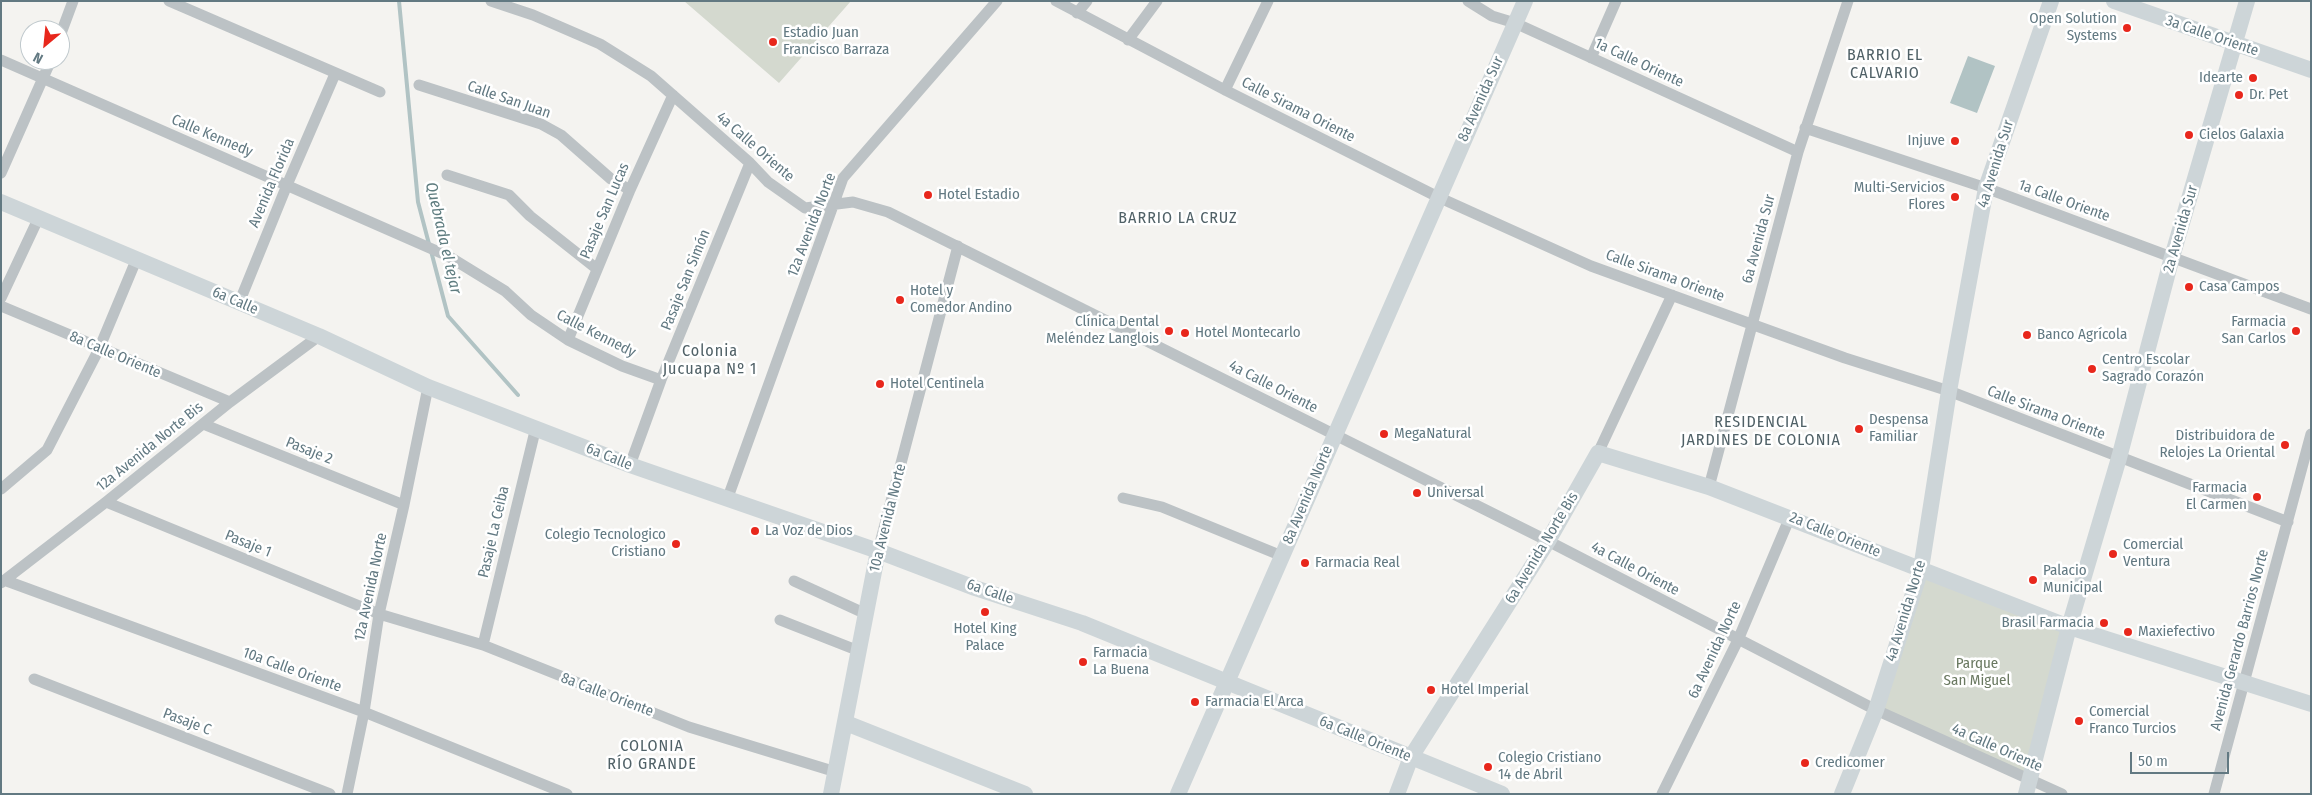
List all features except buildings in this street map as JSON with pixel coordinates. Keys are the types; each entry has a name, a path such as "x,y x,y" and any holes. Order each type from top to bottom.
{"street":[{"path":"66,20 73,1"},
{"path":"169,1 380,92"},
{"name":"12a Avenida Norte","path":"728,500 843,178 997,1"},
{"name":"Calle Sirama Oriente","path":"1056,1 1225,90 1438,197 1591,266 1849,360 1949,391 2288,522"},
{"path":"1077,13 1087,1"},
{"path":"1128,40 1157,1"},
{"path":"1225,90 1268,1"},
{"name":"1a Calle Oriente","path":"1468,1 1492,16 1515,23 1798,152"},
{"name":"8a Avenida Sur","path":"1438,197 1525,1"},
{"path":"1591,58 1616,1"},
{"name":"6a Avenida Sur","path":"1709,486 1798,152 1848,1"},
{"name":"4a Avenida Sur","path":"1949,391 1986,188 2051,1"},
{"name":"3a Calle Oriente","path":"2114,1 2235,46 2311,70"},
{"name":"2a Avenida Sur","path":"2119,458 2172,257 2247,1"},
{"name":"4a Calle Oriente","path":"497,2 533,15 600,44 651,76 750,163 768,182 805,208 853,202 888,212 1548,541 2028,787 2062,794"},
{"name":"Calle Kennedy","path":"1,60 448,256 505,291 530,315 568,340 622,366 661,380"},
{"path":"1,173 48,70"},
{"name":"Avenida Florida","path":"240,304 287,185 335,74"},
{"name":"Calle San Juan","path":"419,85 541,124 561,135 611,179 630,190"},
{"name":"Pasaje San Lucas","path":"568,340 630,190 673,96"},
{"name":"1a Calle Oriente","path":"1805,128 1986,188 2311,309"},
{"name":"Pasaje San Simón","path":"630,465 661,380 750,163"},
{"path":"447,175 509,195 530,216 597,269"},
{"name":"8a Avenida Norte","path":"1178,794 1438,197"},
{"name":"6a Calle","path":"1,202 319,336 428,387 536,427 630,465 878,551 975,588 1082,623 1227,683"},
{"path":"1,298 39,217"},
{"name":"10a Avenida Norte","path":"831,794 878,551 958,246"},
{"path":"1,489 47,450 99,349 137,258"},
{"name":"6a Avenida Norte Bis","path":"1397,794 1411,757 1548,541 1598,453 1672,295"},
{"name":"8a Calle Oriente","path":"1,306 99,349 230,402"},
{"name":"12a Avenida Norte Bis","path":"3,582 230,402 319,336"},
{"name":"12a Avenida Norte","path":"346,794 364,712 378,614 404,505 428,387"},
{"name":"4a Avenida Norte","path":"1842,794 1876,710 1921,569 1949,391"},
{"name":"Pasaje 2","path":"203,424 404,505"},
{"name":"Pasaje La Ceiba","path":"483,645 536,427"},
{"name":"Avenida Gerardo Barrios Norte","path":"2214,794 2308,453 2311,434"},
{"name":"2a Calle Oriente","path":"1598,453 1709,486 2070,627 2311,704"},
{"path":"2028,787 2070,627 2119,458"},
{"path":"1123,498 1162,507 1282,556"},
{"name":"Pasaje 1","path":"106,502 378,614"},
{"name":"6a Avenida Norte","path":"1662,794 1738,640 1790,517"},
{"path":"794,581 866,614"},
{"name":"10a Calle Oriente","path":"3,582 364,712 566,794"},
{"name":"8a Calle Oriente","path":"378,614 483,645 689,727 836,772"},
{"path":"780,620 860,651"},
{"name":"Pasaje C","path":"34,679 330,794"},
{"name":"6a Calle Oriente","path":"1227,683 1502,794"},
{"path":"846,723 1025,794"}],"green space":[{"name":"Estadio Juan Francisco Barraza","path":"684,1 851,1 779,83"},
{"name":"Parque San Miguel","path":"1921,569 2069,627 2030,780 1876,710"}],"shaded area":[{"path":"1968,56 1995,66 1977,113 1950,103"}],"waterway":[{"name":"Quebrada el tejar","path":"399,1 418,202 429,244"},
{"name":"Quebrada el tejar","path":"431,251 448,316 518,395"}],"place":[{"name":"Open Solution Systems","path":"2127,28"},
{"name":"Estadio Juan Francisco Barraza","path":"773,42"},
{"name":"Idearte","path":"2253,78"},
{"name":"Dr. Pet","path":"2239,95"},
{"name":"Cielos Galaxia","path":"2189,135"},
{"name":"Injuve","path":"1955,141"},
{"name":"Hotel Estadio","path":"928,195"},
{"name":"Multi-Servicios Flores","path":"1955,197"},
{"name":"Casa Campos","path":"2189,287"},
{"name":"Hotel y Comedor Andino","path":"900,300"},
{"name":"Clínica Dental Meléndez Langlois","path":"1169,331"},
{"name":"Farmacia San Carlos","path":"2296,331"},
{"name":"Hotel Montecarlo","path":"1185,333"},
{"name":"Banco Agrícola","path":"2027,335"},
{"name":"Centro Escolar Sagrado Corazón","path":"2092,369"},
{"name":"Hotel Centinela","path":"880,384"},
{"name":"Despensa Familiar","path":"1859,429"},
{"name":"MegaNatural","path":"1384,434"},
{"name":"Distribuidora de Relojes La Oriental","path":"2285,445"},
{"name":"Universal","path":"1417,493"},
{"name":"Farmacia El Carmen","path":"2257,497"},
{"name":"La Voz de Dios","path":"755,531"},
{"name":"Colegio Tecnologico Cristiano","path":"676,544"},
{"name":"Comercial Ventura","path":"2113,554"},
{"name":"Farmacia Real","path":"1305,563"},
{"name":"Palacio Municipal","path":"2033,580"},
{"name":"Hotel King Palace","path":"985,612"},
{"name":"Brasil Farmacia","path":"2104,623"},
{"name":"Maxiefectivo","path":"2128,632"},
{"name":"Farmacia La Buena","path":"1083,662"},
{"name":"Hotel Imperial","path":"1431,690"},
{"name":"Farmacia El Arca","path":"1195,702"},
{"name":"Comercial Franco Turcios","path":"2079,721"},
{"name":"Credicomer","path":"1805,763"},
{"name":"Colegio Cristiano 14 de Abril","path":"1488,767"}],"district":[{"name":"BARRIO EL CALVARIO","path":"1885,65"},
{"name":"BARRIO LA CRUZ","path":"1178,219"},
{"name":"Colonia Jucuapa Nº 1","path":"710,361"},
{"name":"RESIDENCIAL JARDINES DE COLONIA","path":"1761,432"},
{"name":"COLONIA RÍO GRANDE","path":"652,756"}]}
